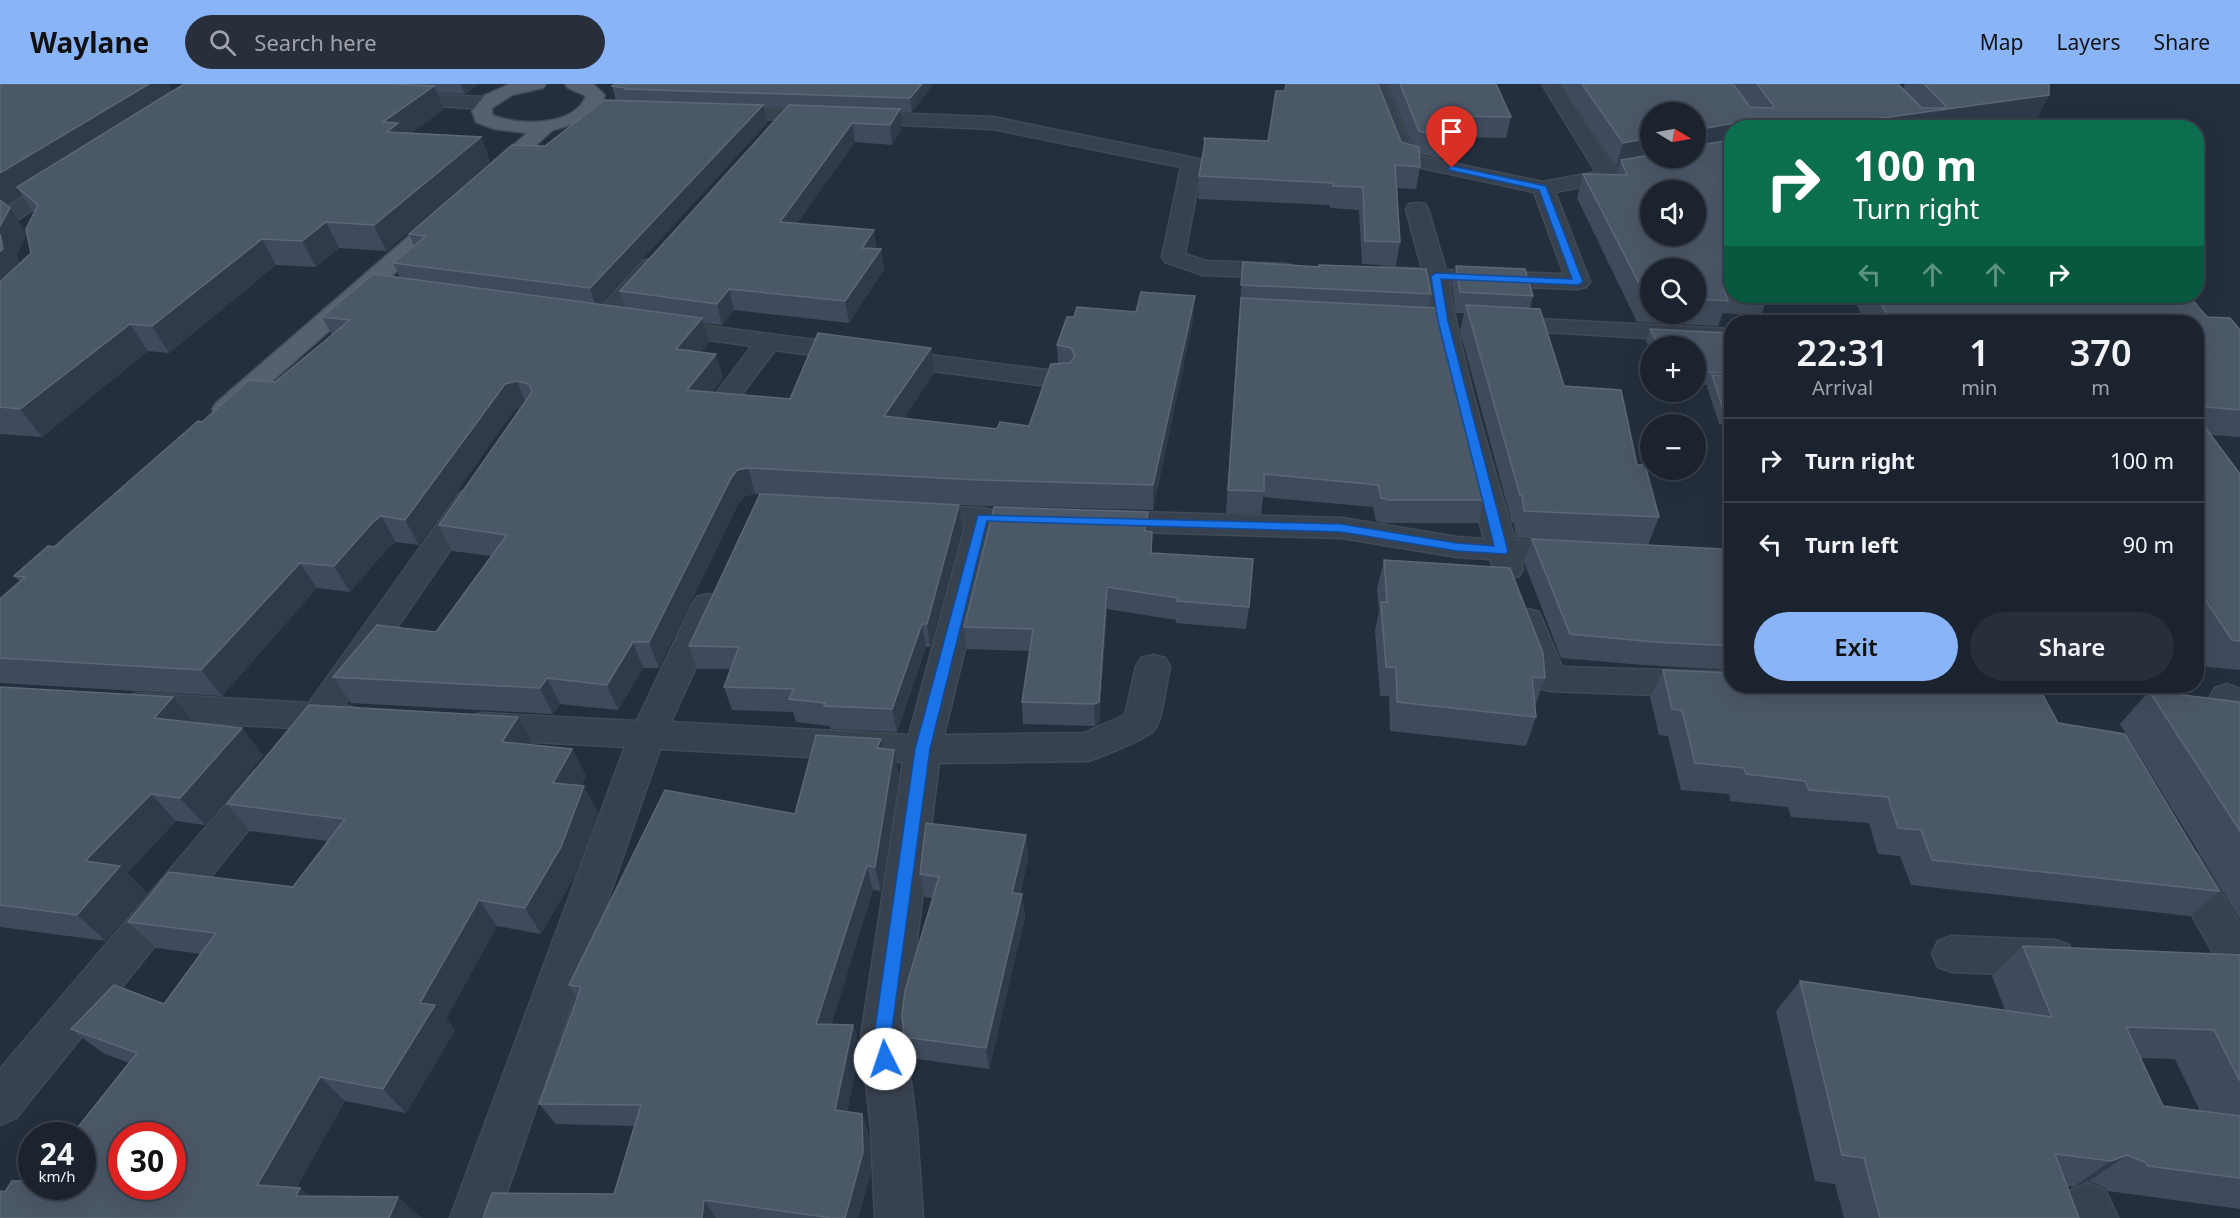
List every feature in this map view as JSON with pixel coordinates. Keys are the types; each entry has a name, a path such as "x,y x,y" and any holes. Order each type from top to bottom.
{"main road":[{"path":"514,154 491,123 483,118 481,111 485,103 510,90 537,84"},
{"path":"491,123 522,128 546,126 577,116 588,92"},
{"path":"205,427 546,126"}],"street":[{"path":"1377,84 1406,159 1543,188 1724,154"},
{"path":"1551,84 1609,176"},
{"path":"588,92 612,110"},
{"path":"379,98 485,103"},
{"path":"705,113 993,123 1192,163 1173,257 1203,268 1309,272"},
{"path":"771,133 787,116"},
{"path":"16,219 85,167"},
{"path":"1367,274 1578,282 1543,188"},
{"path":"1417,209 1451,322 1502,551 1550,679 1724,685"},
{"path":"667,248 613,320 1061,380"},
{"path":"366,287 400,291"},
{"path":"1451,322 1724,336"},
{"path":"719,407 769,341"},
{"path":"0,1103 320,716 487,474"},
{"path":"886,512 994,518 922,749 883,1036 894,1130 899,1218"},
{"path":"1078,520 1341,528 1457,547 1594,555"},
{"path":"474,1218 647,736 721,578"},
{"path":"448,724 922,749 1088,747 1140,723 1153,667"},
{"path":"2240,699 2227,697 2240,715"},
{"path":"107,704 378,720"},
{"path":"2164,832 2240,963 2194,964"},
{"path":"1952,954 2090,960"}],"building":[{"path":"0,84 149,84 0,173"},
{"path":"184,84 434,86 383,122 398,123 387,132 481,137 374,225 326,222 302,241 262,239 152,326 130,324 20,409 0,407 0,282 31,253 26,229 38,205 17,187"},
{"path":"615,84 922,84 910,98 625,89 612,86"},
{"path":"1286,84 1378,84 1401,142 1419,147 1420,167 1395,165 1400,242 1365,241 1363,187 1333,186 1333,183 1199,176 1204,138 1268,141 1276,91 1285,91"},
{"path":"1400,84 1496,84 1511,117 1449,116 1457,136 1442,136 1419,131"},
{"path":"1582,84 1733,84 1750,107 1772,108 1774,106 1757,84 1898,84 1922,108 1944,108 1946,106 1924,84 2049,84 2049,95 1868,120 1724,120 1724,125 1706,128 1706,102 1640,102 1640,140 1623,143"},
{"path":"604,100 763,105 590,288 393,263 426,236 409,234 512,145 545,146"},
{"path":"789,105 900,109 890,125 852,123 780,222 874,230 862,248 881,249 845,301 729,289 717,304 620,291"},
{"path":"1724,141 1724,301 1706,300 1706,258 1640,258 1640,285 1583,174 1627,175 1621,160 1640,157 1640,168 1706,168 1706,144"},
{"path":"0,200 10,208 0,226"},
{"path":"0,234 3,249 0,251"},
{"path":"1243,262 1319,267 1319,265 1426,269 1431,294 1241,285"},
{"path":"1456,266 1525,269 1533,296 1460,292"},
{"path":"373,274 702,318 676,349 716,354 687,390 790,399 818,333 931,348 884,416 997,429 1000,422 1029,426 1051,364 1070,363 1075,356 1071,348 1057,345 1067,317 1074,317 1077,307 1136,312 1141,292 1195,296 1153,485 979,480 748,468 737,470 649,642 633,642 607,685 547,678 540,688 333,677 377,625 436,632 507,535 439,525 532,392 529,384 517,381 505,384 405,520 381,516 334,566 300,563 201,670 0,658 0,599 25,577 14,576 48,546 54,547 198,421 202,422 249,380 275,382 350,320 322,317"},
{"path":"1241,298 1436,308 1484,500 1389,500 1381,498 1378,485 1264,474 1264,491 1228,490"},
{"path":"1881,303 2195,303 2207,317 2230,318 2240,330 2240,410 2204,407 2204,315 1887,315"},
{"path":"1466,305 1540,309 1564,386 1621,390 1637,465 1640,465 1640,480 1649,480 1659,517 1524,511 1522,495 1520,495"},
{"path":"1650,329 1724,333 1724,373 1706,372 1706,336 1654,336"},
{"path":"1712,375 1724,376 1724,412"},
{"path":"2204,426 2240,474 2240,641 2232,640 2204,598"},
{"path":"760,494 959,505 927,624 922,624 892,709 824,706 825,703 789,699 794,689 724,687 739,647 689,646"},
{"path":"994,507 1148,512 1145,531 1152,532 1151,553 1253,559 1249,607 1177,601 1178,598 1107,587 1099,702 1094,704 1022,702 1033,629 964,627"},
{"path":"1532,539 1723,549 1724,646 1570,634"},
{"path":"1384,560 1510,568 1543,653 1545,678 1532,677 1536,717 1397,702 1396,667 1386,667 1381,602 1387,602"},
{"path":"1663,670 1724,673 1724,693 2042,693 2058,723 2125,734 2219,891 1932,860 1921,830 1898,828 1888,797 1809,790 1805,781 1746,774 1744,768 1695,763 1682,710 1672,709"},
{"path":"0,687 173,697 154,718 242,728 180,798 151,794 85,861 120,866 77,915 0,905"},
{"path":"2150,693 2240,702 2240,831"},
{"path":"309,705 518,717 502,742 572,749 553,783 584,786 561,847 525,908 479,900 420,1003 435,1005 383,1089 320,1077 257,1185 300,1188 296,1196 398,1197 389,1218 0,1218 0,1191 5,1192 12,1181 18,1181 18,1200 96,1200 96,1122 82,1122 137,1053 71,1029 114,985 164,1004 216,933 128,922 169,872 293,887 345,819 227,804"},
{"path":"816,735 881,739 877,748 894,750 875,867 867,866 816,1024 853,1025 835,1110 862,1114 863,1152 845,1218 704,1200 702,1218 483,1218 492,1193 614,1194 641,1105 539,1104 581,987 569,985 665,790 795,814"},
{"path":"926,823 1026,835 1012,893 1022,894 986,1048 904,1037 902,1015 905,991 939,877 920,874"},
{"path":"2023,946 2240,955 2240,1081 2214,1030 2126,1027 2163,1106 2240,1116 2240,1178 2148,1166 2145,1162 2127,1155 2111,1161 2055,1154 2079,1218 1880,1218 1864,1158 1842,1155 1800,981 2052,1017"}],"route":[{"path":"885,1059 883,1036 922,749 982,517 1341,528 1457,547 1502,551 1443,321 1436,276 1578,282 1543,188 1452,168"}]}
